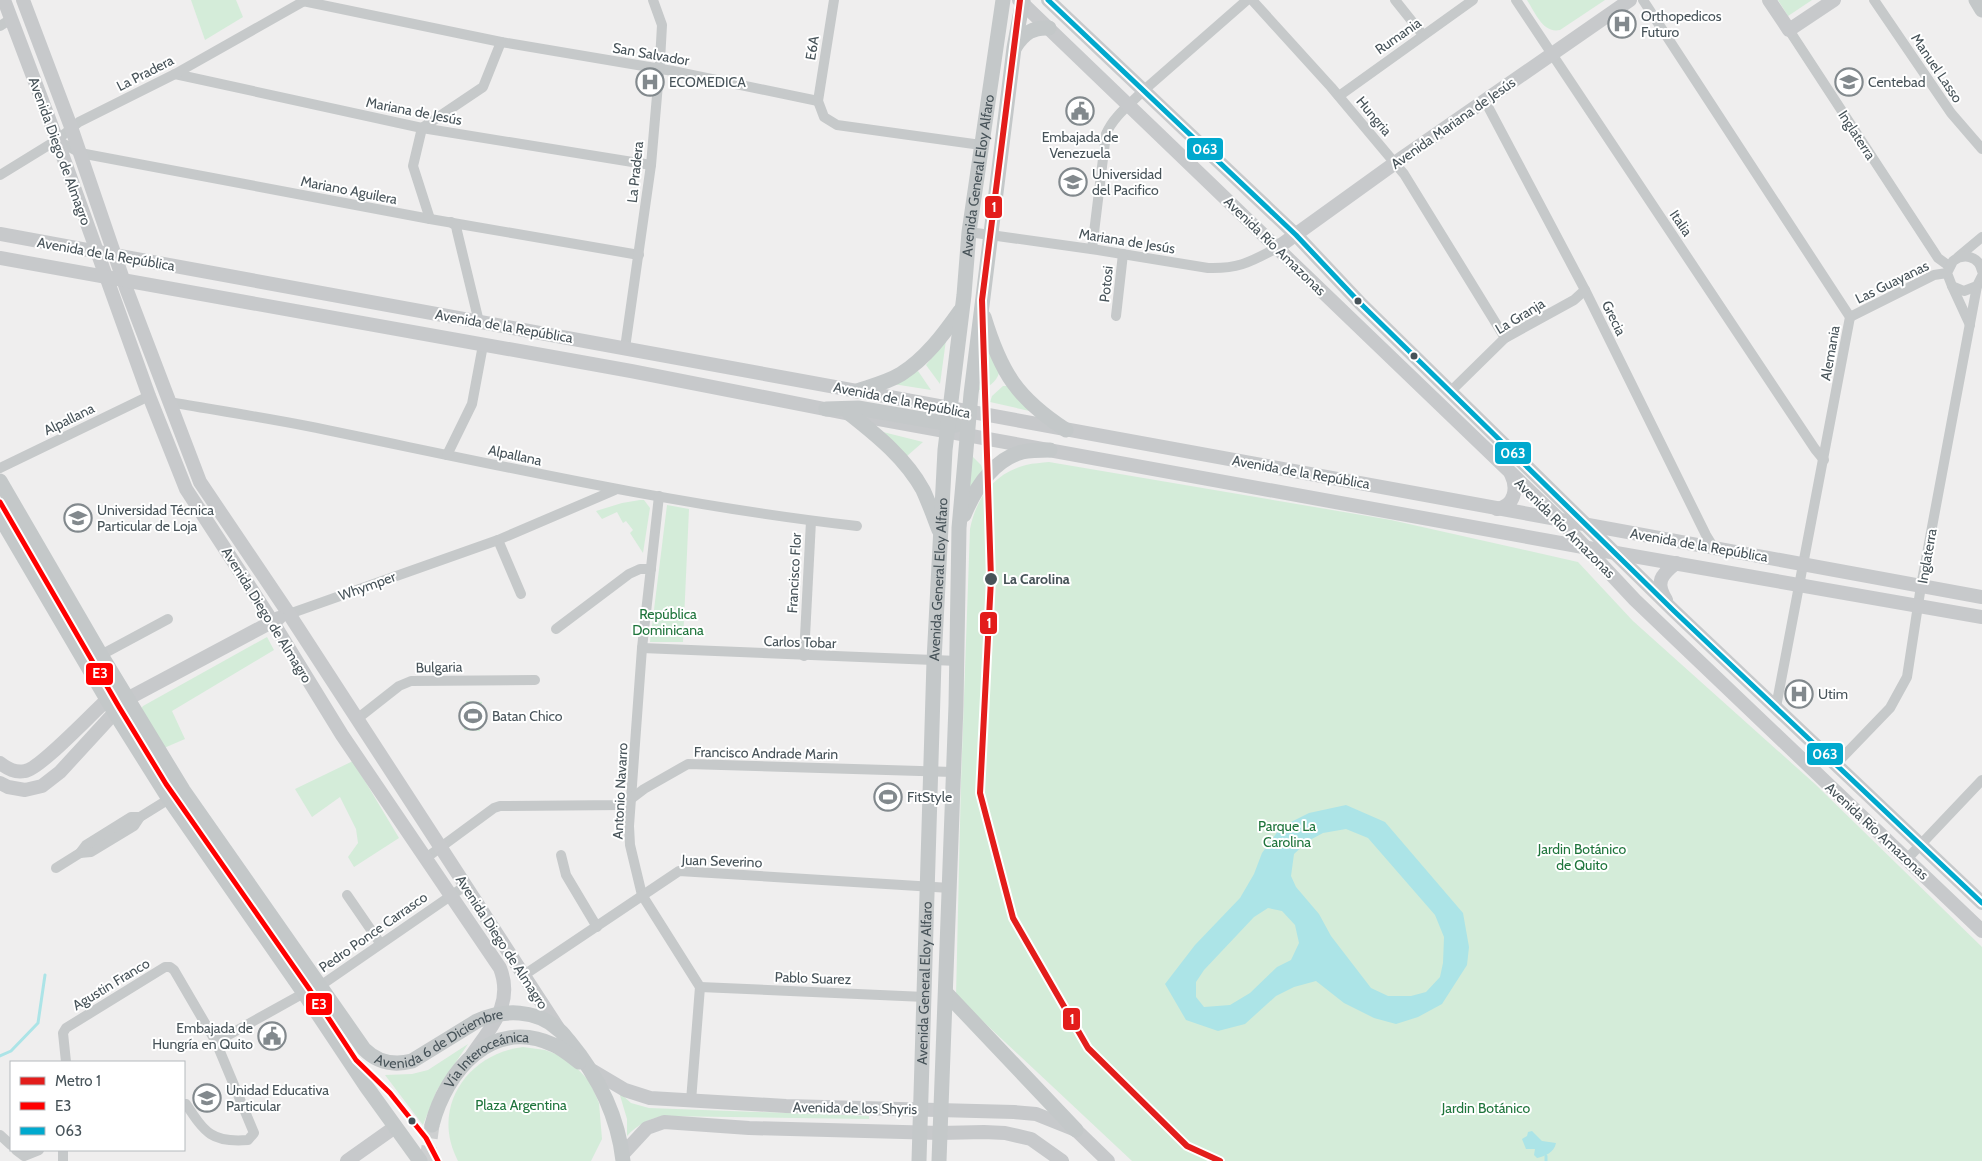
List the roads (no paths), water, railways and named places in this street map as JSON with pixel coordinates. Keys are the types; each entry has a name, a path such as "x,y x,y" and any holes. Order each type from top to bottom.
{"main road":[{"name":"Avenida Diego de Almagro","path":"4,0 6,23 57,140 149,396 186,489 272,621 342,735 500,968 504,978 500,1014 471,1056"},
{"name":"Avenida Diego de Almagro","path":"23,0 72,127 124,281 200,482 289,614 559,1029"},
{"path":"992,0 999,24"},
{"name":"Avenida General Eloy Alfaro","path":"919,1161 934,661 948,428 969,232 1003,0"},
{"name":"Avenida Río Amazonas","path":"1048,0 1296,235 1361,304 1674,612 1982,903"},
{"name":"Avenida Mariana de Jesús","path":"1277,248 1395,163 1630,0"},
{"name":"Inglaterra","path":"1769,0 1789,30"},
{"path":"1789,30 1834,0"},
{"path":"1976,0 1982,10"},
{"name":"Avenida General Eloy Alfaro","path":"939,1161 947,994 958,661 959,528 969,412 1021,1"},
{"name":"Avenida Río Amazonas","path":"1021,1 1560,520 1635,600 1981,927"},
{"path":"1014,48 1022,36 1034,29 1049,28"},
{"name":"Avenida de la República","path":"0,234 1982,597"},
{"name":"Avenida de la República","path":"0,258 631,371 826,410 948,428 967,435 1676,564 1982,617"},
{"path":"857,391 886,381 916,363 941,337 961,310"},
{"path":"982,311 993,346 1010,380 1032,404 1049,419 1066,430"},
{"path":"826,410 858,408 948,428 961,424 969,412"},
{"path":"850,414 885,442 915,477 923,490 942,537"},
{"path":"959,528 981,482 1002,462 1020,453 1050,450"},
{"path":"1498,508 1507,505 1514,494 1514,483 1509,471"},
{"name":"Avenida 6 de Diciembre","path":"0,481 183,790 364,1049 372,1057 393,1064 412,1061 488,1016 521,1013 545,1021 559,1029 592,1072 609,1106 621,1159"},
{"name":"Avenida 6 de Diciembre","path":"0,517 107,700 169,799 418,1160"},
{"path":"1674,612 1660,585 1662,576 1676,564"},
{"name":"Whymper","path":"0,783 8,787 25,790 42,786 60,772 128,699 272,621 289,614"},
{"name":"Whymper","path":"107,700 128,699"},
{"path":"0,763 10,771 26,771 45,758 107,700"},
{"path":"947,994 1076,1130"},
{"name":"Vía Interoceánica","path":"432,1125 439,1102 448,1085 471,1056 498,1041 524,1038 553,1045 592,1072"},
{"name":"Avenida de los Shyris","path":"592,1072 624,1090 650,1098 786,1106 1036,1114 1076,1130 1108,1161"},
{"name":"Avenida de los Shyris","path":"621,1159 647,1128 664,1122 749,1128 920,1133 984,1132 1031,1139 1062,1161"},
{"path":"347,1161 395,1127"}],"street":[{"name":"La Pradera","path":"625,348 651,165 659,70 662,25 653,0"},
{"name":"E6A","path":"818,101 834,0"},
{"path":"1092,249 1106,134 1109,128 1128,105 1143,91 1247,0"},
{"name":"Hungria","path":"1252,0 1339,96 1404,174 1505,338"},
{"path":"1395,0 1423,35"},
{"name":"Rumania","path":"1339,96 1473,0"},
{"name":"Italia","path":"1516,0 1824,460"},
{"name":"Alemania","path":"1643,0 1850,317 1801,585 1776,707"},
{"name":"Manuel Lasso","path":"1874,0 1951,113 1982,149"},
{"name":"La Pradera","path":"0,174 57,140 72,127 175,74 305,1"},
{"name":"San Salvador","path":"305,1 501,42 818,101"},
{"name":"Inglaterra","path":"1789,30 1938,258 1948,270"},
{"path":"430,219 413,166 422,128 483,86 501,42"},
{"name":"Mariana de Jesús","path":"175,74 422,128 651,165"},
{"path":"818,101 824,117 837,125 981,145"},
{"name":"Grecia","path":"1485,101 1585,290 1714,548"},
{"name":"Mariano Aguilera","path":"57,140 80,154 430,219 639,255"},
{"path":"451,222 456,226 479,322"},
{"name":"Mariana de Jesús","path":"969,232 1092,249 1208,268 1225,268 1254,261 1277,248"},
{"path":"1970,325 1952,286 1948,270 1958,257 1982,237"},
{"name":"Potosi","path":"1116,316 1123,254"},
{"path":"1958,257 1972,257 1982,266 1982,271"},
{"name":"Las Guayanas","path":"1850,317 1934,275 1948,270"},
{"name":"Inglaterra","path":"1836,764 1890,708 1907,677 1921,586 1977,286 1982,276"},
{"path":"1952,286 1964,291 1977,286"},
{"name":"La Granja","path":"1451,391 1505,338 1574,300 1585,290"},
{"path":"447,455 472,404 484,345"},
{"name":"Alpallana","path":"0,468 149,396"},
{"name":"Alpallana","path":"169,402 304,426 615,490 811,521 857,526"},
{"name":"Whymper","path":"289,614 498,540 615,490"},
{"name":"Antonio Navarro","path":"659,496 642,648 629,826 630,846 642,895 700,987"},
{"name":"Francisco Flor","path":"804,656 811,521"},
{"path":"498,540 521,594"},
{"path":"556,629 629,574 640,569 651,569"},
{"path":"102,655 168,618"},
{"name":"Carlos Tobar","path":"642,648 958,661"},
{"name":"Bulgaria","path":"357,719 400,686 411,680 535,680"},
{"name":"Francisco Andrade Marin","path":"426,858 494,808 500,806 623,805 644,789 688,764 954,772"},
{"path":"1907,859 1982,780"},
{"path":"56,868 80,853 91,852 134,826 140,818 169,799"},
{"path":"561,855 566,875 596,927"},
{"name":"Juan Severino","path":"524,975 679,871 950,888"},
{"name":"Pedro Ponce Carrasco","path":"216,1042 320,986 465,886"},
{"path":"348,894 380,943"},
{"name":"Agustin Franco","path":"66,1061 64,1030 165,967 170,967 174,970 216,1042"},
{"path":"691,1101 700,987"},
{"name":"Pablo Suarez","path":"700,987 925,997"},
{"path":"186,1104 202,1128 227,1142 248,1140 254,1133 216,1042"},
{"path":"0,1135 10,1144"},
{"path":"17,1151 24,1156 36,1151"}],"water":[{"path":"1346,805 1385,822 1463,913 1469,947 1467,965 1442,1004 1418,1017 1396,1024 1374,1018 1344,1003 1316,981 1294,987 1276,996 1245,1024 1218,1031 1186,1020 1165,984 1195,945 1240,898 1254,874 1262,853 1281,827 1309,813","holes":["1346,829 1368,838 1435,915 1444,937 1443,963 1440,977 1426,992 1411,996 1388,996 1371,988 1331,936 1319,914 1296,887 1291,876 1294,854 1308,841 1323,833","1268,908 1282,911 1295,925 1299,943 1291,960 1277,967 1250,993 1230,1005 1204,1007 1196,997 1196,982 1204,970 1254,917"]},
{"path":"1532,1131 1542,1141 1556,1143 1551,1152 1537,1158 1534,1155 1535,1149 1526,1149 1522,1139 1527,1136 1528,1132"}],"waterway":[{"path":"0,1056 11,1051 38,1023 45,975"},
{"path":"1546,1156 1546,1161"}],"tunnel":[{"path":"427,1161 432,1125"}],"metro line":[{"name":"1","path":"1020,0 982,300 991,579 980,793 1013,918 1088,1048 1187,1146 1220,1161"}],"place":[{"name":"Orthopedicos Futuro","path":"1622,24"},
{"name":"ECOMEDICA","path":"650,82"},
{"name":"Centebad","path":"1849,82"},
{"name":"Embajada de Venezuela","path":"1080,111"},
{"name":"Universidad del Pacifico","path":"1073,182"},
{"name":"Universidad Técnica Particular de Loja","path":"78,518"},
{"name":"La Carolina","path":"991,579"},
{"name":"Utim","path":"1799,694"},
{"name":"Batan Chico","path":"473,716"},
{"name":"FitStyle","path":"888,797"},
{"name":"Embajada de Hungría en Quito","path":"272,1036"},
{"name":"Unidad Educativa Particular","path":"207,1098"}],"park label":[{"name":"República Dominicana","path":"668,622"},
{"name":"Parque La Carolina","path":"1287,834"},
{"name":"Jardin Botánico de Quito","path":"1582,858"},
{"name":"Plaza Argentina","path":"521,1105"},
{"name":"Jardin Botánico","path":"1486,1108"}]}
